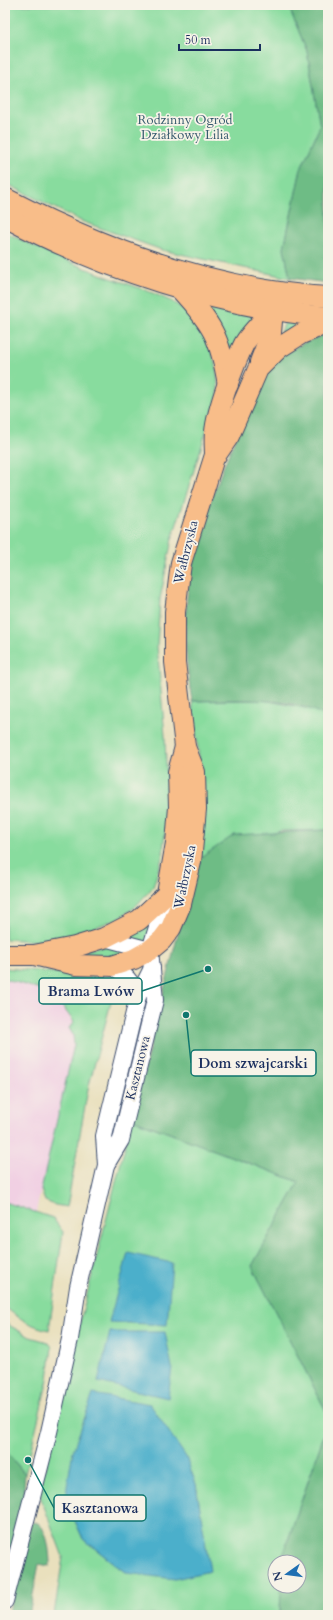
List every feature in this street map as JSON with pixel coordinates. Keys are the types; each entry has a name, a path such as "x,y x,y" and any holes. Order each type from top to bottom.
{"main road":[{"path":"5,198 73,231 168,267 217,280 328,317"},
{"path":"5,217 99,261 179,288 275,300 328,297"},
{"path":"179,288 202,313 213,330 222,352 228,386"},
{"path":"258,369 271,333 275,300"},
{"name":"Wałbrzyska","path":"215,456 215,430 228,386 245,344 275,300"},
{"name":"Wałbrzyska","path":"34,955 76,965 112,966 134,959 151,958 162,940 172,928 182,904 191,862 196,809 195,772 185,747 174,642 177,584 188,538 215,456 229,436 258,369 279,348 301,334 328,323"},
{"name":"Wałbrzyska","path":"5,955 34,955 75,947 104,938 139,920 167,894 177,829 179,793 178,772 185,747"}],"street":[{"name":"Kasztanowa","path":"5,1601 51,1424 70,1339 78,1287 106,1166 104,1136 138,996 151,958 167,894"},
{"path":"104,938 151,958"},
{"name":"Kasztanowa","path":"106,1166 121,1140 155,1000 151,958"},
{"path":"112,966 124,973 132,983 138,996"}],"shaded area":[{"path":"5,979 42,990 50,1003 57,999 74,1023 69,1028 73,1035 74,1045 36,1212 5,1202"}],"green space":[{"name":"Rodzinny Ogród Działkowy Lilia","path":"5,5 288,5 307,51 320,126 301,169 284,248 290,278 162,250 81,221 5,183"},
{"path":"288,5 328,5 328,283 290,278 284,248 301,169 320,126 307,51"},
{"path":"5,232 80,266 152,293 187,311 200,328 210,346 218,384 218,395 172,539 160,599 157,646 165,736 167,793 166,825 162,858 153,887 134,908 117,919 62,939 37,941 5,939"},
{"path":"200,300 256,315 232,349 229,350"},
{"path":"285,322 299,323 282,334 281,333"},
{"path":"328,333 328,718 314,711 280,702 262,700 192,701 187,668 185,622 188,588 198,540 214,492 241,425 267,370 280,357 288,352 303,343"},
{"path":"263,700 316,710 328,718 328,830 280,831 196,861 200,765 192,701"},
{"path":"328,830 328,1415 252,1266 299,1182 132,1119 196,861 234,835"},
{"path":"154,916 145,947 124,936"},
{"path":"110,946 128,952 114,959 58,954"},
{"path":"5,968 100,977 111,1002 88,1089 67,1207 55,1205 45,1201 41,1190 74,1045 73,1035 69,1028 74,1022 57,999 51,1004 42,990 5,979"},
{"path":"104,978 118,989 115,1002"},
{"path":"147,986 150,987 113,1147 109,1150 122,1080"},
{"path":"132,1119 299,1182 252,1266 328,1415 328,1423 283,1554 267,1554 267,1594 281,1594 280,1615 54,1615 63,1557 39,1493 81,1318","holes":["196,1484 209,1571 126,1573 83,1539 65,1498"]},
{"path":"5,1202 53,1218 63,1232 49,1330 26,1322 5,1307"},
{"path":"5,1323 30,1337 48,1342 52,1347 48,1379 25,1474 5,1450"},
{"path":"328,1423 328,1615 280,1615 281,1594 307,1594 307,1554 283,1554"},
{"path":"5,1450 25,1474 22,1520 9,1553 13,1555 5,1583"},
{"path":"35,1522 39,1524 45,1534 49,1548 50,1566 39,1564 29,1615 8,1615 31,1523"}],"water":[{"path":"128,1253 172,1263 167,1325 109,1322"},
{"path":"110,1332 165,1332 172,1367 168,1398 98,1382"},
{"path":"93,1394 150,1404 186,1457 196,1484 210,1571 175,1579 126,1573 83,1539 65,1498 73,1451"}],"place":[{"name":"Brama Lwów","path":"208,969"},
{"name":"Dom szwajcarski","path":"186,1015"},
{"name":"Kasztanowa","path":"28,1460"}]}
